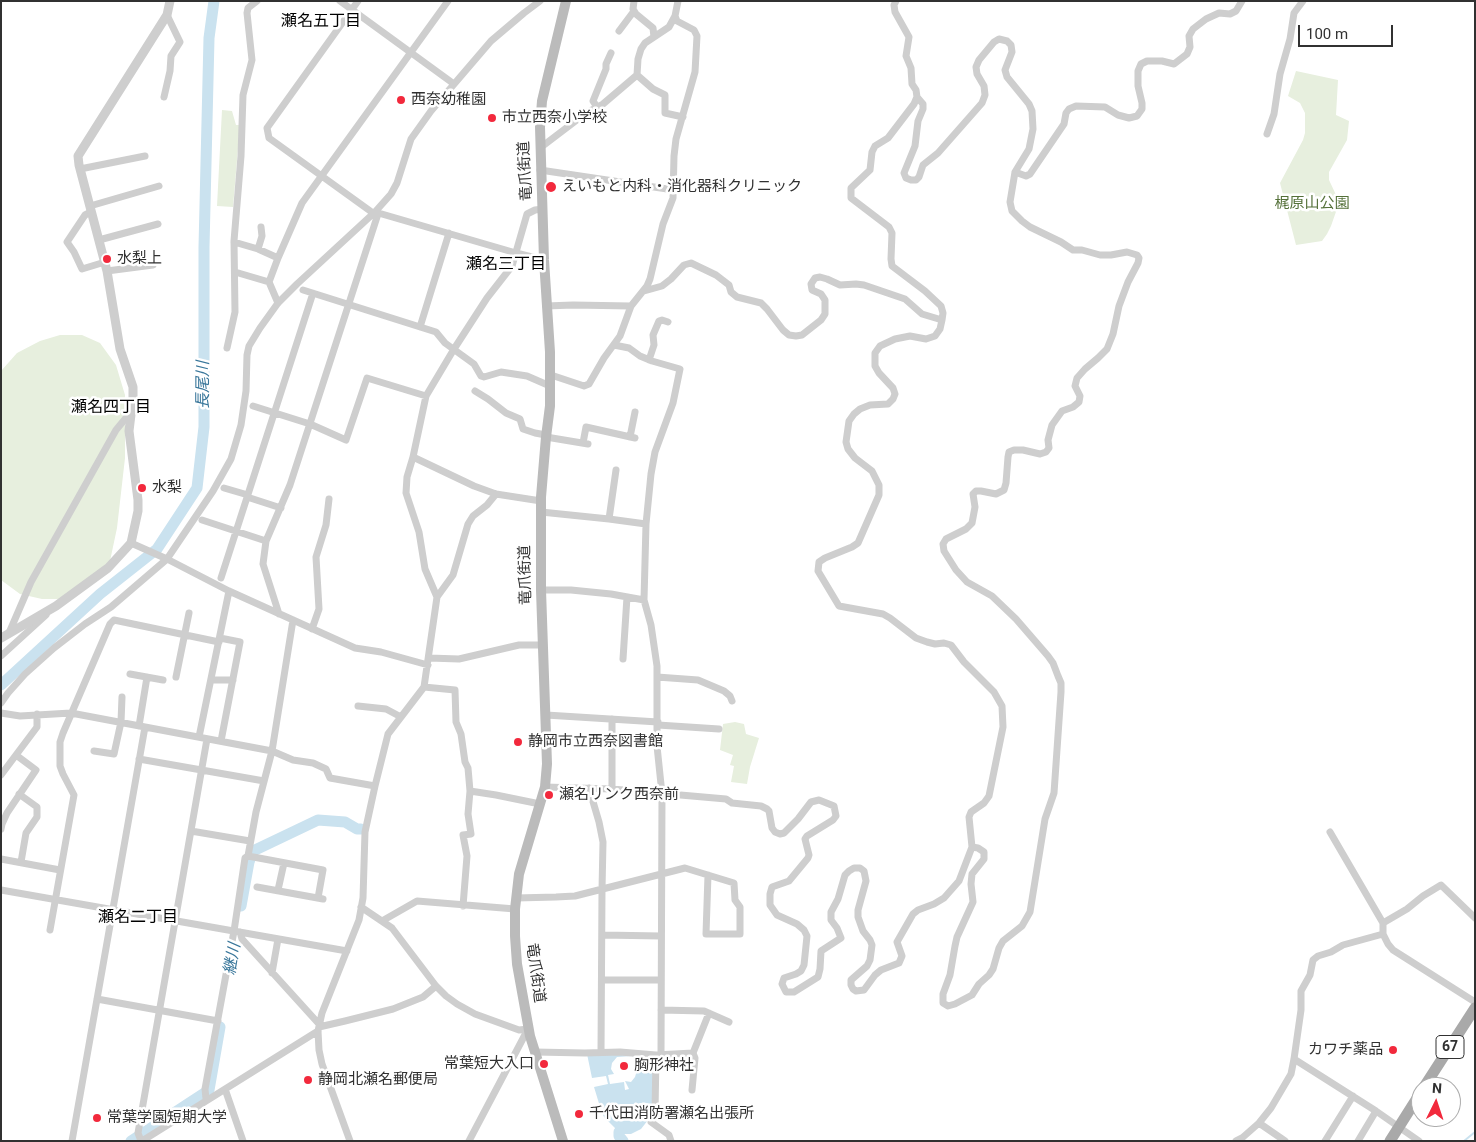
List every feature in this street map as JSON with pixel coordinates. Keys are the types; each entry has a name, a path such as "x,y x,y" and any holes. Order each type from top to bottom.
{"main road":[{"name":"竜爪街道","path":"564,1141 528,1029 517,964 515,909 519,874 545,786 547,764 541,590 541,501 550,406 550,352 546,306 540,148 542,101 566,1"},
{"name":"67","path":"1430,1077 1475,1008"},
{"path":"1390,1141 1411,1108"}],"street":[{"path":"5,636 56,606 108,568 135,545 138,500 130,439 133,387 120,349 106,267 78,156 167,14 170,1"},
{"path":"227,348 235,312 234,242 241,156 243,95 252,60 247,13 248,8 257,1"},
{"path":"340,1 454,84"},
{"path":"358,1 267,128 269,138 374,212 544,260"},
{"path":"278,304 269,282 302,203 448,1"},
{"path":"1,703 25,674 54,648 85,624 111,608 164,558 213,491 231,459 241,425 246,392 248,355 250,346 260,328 296,284 374,212 390,194 397,183 411,139 431,112 491,41 524,12 540,1"},
{"path":"634,1 633,9 636,14 653,28 654,37"},
{"path":"540,148 586,113 603,104 637,75 641,49 645,43 669,27 678,1"},
{"path":"545,786 612,789 726,799 732,803 765,807 769,811 772,828 780,834 784,833 798,819 811,802 819,800 834,806 836,816 833,820 807,836 805,840 809,854 808,858 789,880 772,887 770,894 770,905 777,916 797,924 804,930 807,936 804,964 801,971 784,978 782,984 786,992 794,992 818,977 821,951 841,938 831,920 831,912 838,899 845,875 849,871 854,868 860,868 864,871 866,881 858,910 858,917 863,931 872,945 870,960 867,966 851,980 852,989 860,992 868,987 875,975 881,970 899,963 902,956 896,942 913,914 944,898 959,881 972,847 969,817 971,812 984,803 989,796 1003,727 1002,706 994,692 975,675 951,645 944,642 935,644 916,638 883,614 839,606 831,591 822,581 818,571 819,562 858,543 879,495 879,484 872,471 856,458 848,449 846,442 848,421 854,414 870,405 888,404 893,400 895,394 893,388 875,366 875,353 880,346 894,339 910,336 926,339 935,336 940,329 943,314 941,306 919,286 897,272 892,266 892,233 889,227 851,198 850,192 851,188 870,170 872,152 875,146 888,138 914,104 917,97 916,90 912,84 911,68 906,56 909,37 895,12 894,5 896,1"},
{"path":"1014,172 1026,176 1030,174 1064,124 1069,108 1076,106 1106,108 1118,115 1129,118 1137,116 1142,110 1138,86 1138,71 1141,64 1147,61 1162,61 1174,64 1187,54 1190,47 1189,36 1193,30 1206,19 1219,13 1230,14 1236,11 1242,1"},
{"path":"1266,134 1274,114 1280,74 1290,39 1294,13 1302,1"},
{"path":"619,31 634,10"},
{"path":"164,97 170,71 171,56 180,42 167,14"},
{"path":"550,375 584,386 589,384 604,358 620,336 631,306 647,286 650,279 663,224 673,198 676,139 695,72 697,36 694,30 682,25 674,16"},
{"path":"917,97 923,104 918,121 915,146 904,173 906,178 916,180 923,165 938,153 982,103 984,86 977,74 976,67 979,60 994,42 999,39 1007,41 1011,45 1012,52 1005,70 1007,78 1029,104 1032,111 1033,129 1029,149 1014,172 1010,202 1012,211 1030,227 1073,250 1082,250 1100,255 1127,252 1139,258 1122,298 1113,334 1107,349 1077,378 1075,386 1080,396 1079,402 1062,411 1052,425 1048,440 1049,448 1046,452 1040,454 1023,450 1009,452 1004,490 996,494 976,491 974,494 976,507 972,523 966,529 946,538 943,544 944,551 956,570 967,582 992,596 1016,619 1048,656 1061,683 1054,793 1045,819 1030,912 1022,926 1003,941 989,975 972,994 948,1006 943,1003 943,994 950,975 957,937 973,902 972,874 984,859 984,852 972,847"},
{"path":"597,108 593,101 611,53"},
{"path":"637,75 653,89 665,95 665,114 683,118"},
{"path":"80,169 145,156"},
{"path":"540,170 674,190"},
{"path":"153,265 82,269 67,242 90,209 159,186"},
{"path":"437,597 425,569 419,532 406,494 407,478 426,396 487,298 512,266 527,214 535,210 543,210"},
{"path":"279,614 263,564 266,542 290,486 377,217 374,212"},
{"path":"99,240 158,224"},
{"path":"258,250 262,236 260,227"},
{"path":"420,326 448,233"},
{"path":"234,242 278,258"},
{"path":"642,292 662,286 684,266 691,263 716,275 729,285 731,292 737,297 761,303 768,309 782,330 789,335 796,336 802,334 821,320 825,314 825,300 820,294 812,290 811,284 815,278 820,277 840,285 864,285 905,299 922,314 942,320"},
{"path":"235,272 269,282"},
{"path":"303,290 436,332 445,343 474,364 481,376 484,377 501,372 527,376 550,386"},
{"path":"221,578 313,292"},
{"path":"546,306 631,306"},
{"path":"648,360 654,345 653,335 659,321 668,322"},
{"path":"614,345 629,348 648,360 680,369 673,403 655,452 651,474 646,524 644,600 651,625 657,666 657,746 662,794 661,1010 655,1112 651,1122 669,1135 671,1141"},
{"path":"254,406 310,424 346,440 367,378 426,396"},
{"path":"475,391 506,413 520,419 523,429 546,436 585,443 586,427 632,438 635,412"},
{"path":"5,636 38,568 116,430 130,413"},
{"path":"413,457 474,486 496,494 541,501"},
{"path":"609,519 616,470"},
{"path":"224,488 281,508"},
{"path":"350,1141 322,1064 318,1027 359,920 363,898 365,832 388,734 424,687 437,597 453,575 468,524 473,516 487,505 496,494"},
{"path":"312,629 318,609 316,558 326,525 329,499"},
{"path":"541,512 646,524"},
{"path":"202,520 266,542"},
{"path":"135,545 229,592 355,648 428,662 459,659 519,645 543,645"},
{"path":"541,590 571,590 612,594 644,600"},
{"path":"199,737 229,592"},
{"path":"623,659 627,597"},
{"path":"1,656 56,606"},
{"path":"176,677 189,613"},
{"path":"50,930 74,795 60,766 60,742 100,644 114,620 184,634 240,642 221,741"},
{"path":"206,1100 205,1089 237,932 245,858 248,856 256,812 272,751 293,620"},
{"path":"130,674 163,680"},
{"path":"72,1141 139,759 148,677"},
{"path":"657,677 698,680 724,691 730,696 732,701"},
{"path":"211,680 233,680"},
{"path":"424,687 456,690 456,722 461,734 464,762 468,768 470,792 468,814 471,834 463,835 467,856 463,906"},
{"path":"94,751 114,754 121,722 122,697"},
{"path":"358,706 386,709 401,717"},
{"path":"1,713 20,716 71,713 221,741 272,751 293,760 313,763 326,769 330,778 375,786"},
{"path":"1,775 37,727 37,714"},
{"path":"546,715 719,729"},
{"path":"612,719 612,789"},
{"path":"207,739 138,1134 142,1141 318,1027 393,1009 423,997 436,986"},
{"path":"1,829 4,810 19,794 36,770 16,755"},
{"path":"139,759 264,780"},
{"path":"589,788 603,842 602,1052"},
{"path":"470,792 540,804"},
{"path":"19,794 37,807 37,816 26,833 21,862"},
{"path":"191,830 250,841"},
{"path":"1330,832 1383,923 1383,934 1393,950 1475,1002"},
{"path":"248,856 323,870 321,898 257,887"},
{"path":"1,858 60,870"},
{"path":"278,890 284,863"},
{"path":"516,898 566,897 602,890 685,868 708,875 734,883 735,900 740,907 740,934 706,934 708,875"},
{"path":"1383,923 1441,885 1475,918"},
{"path":"1,890 347,951"},
{"path":"382,921 417,901 515,909"},
{"path":"361,907 392,928 436,986 446,996 475,1014 519,1030 528,1029"},
{"path":"237,932 318,1027"},
{"path":"1236,1141 1259,1123 1283,1090 1291,1074 1301,1010 1301,991 1310,975 1313,960 1343,944 1383,934"},
{"path":"602,935 661,936"},
{"path":"272,973 278,939"},
{"path":"602,980 661,980"},
{"path":"97,999 218,1021"},
{"path":"661,1010 704,1011 729,1022"},
{"path":"692,1090 694,1053 709,1013"},
{"path":"469,1141 528,1029"},
{"path":"535,1052 620,1052 658,1055 694,1053"},
{"path":"1294,1060 1353,1096 1419,1141"},
{"path":"225,1089 243,1141"},
{"path":"1324,1141 1353,1096"},
{"path":"1358,1141 1376,1111"},
{"path":"1259,1123 1286,1141"}],"green space":[{"name":"梶原山公園","path":"1296,71 1338,80 1336,115 1349,121 1347,140 1329,172 1329,180 1337,197 1338,206 1331,226 1322,241 1296,245 1280,183 1305,133 1305,113 1300,103 1288,96"},
{"path":"222,110 232,111 236,125 240,125 233,207 217,206"},
{"path":"60,335 82,335 100,343 116,365 125,395 125,458 117,528 110,561 61,599 42,599 20,594 1,580 1,371 17,353 40,341"},
{"path":"735,722 744,724 746,734 759,738 747,784 731,782 734,766 730,765 733,755 720,750 723,724"}],"water":[{"path":"587,1054 654,1056 652,1115 641,1129 631,1134 624,1134 619,1132 604,1117 594,1087 608,1084 606,1076 592,1078","holes":["632,1056 636,1058 638,1067 635,1077 631,1082 625,1081 629,1089 625,1090 624,1082 610,1084 608,1075 614,1074 611,1069 612,1063 617,1057"]}],"waterway":[{"name":"長尾川","path":"1,685 100,594 157,549 197,488 204,427 204,247 209,38 214,1"},
{"name":"継川","path":"241,906 249,862 253,851 318,820 345,822 357,829 361,829"},
{"name":"継川","path":"131,1141 209,1090 220,1027"},
{"path":"619,1132 619,1136 623,1141"},
{"path":"1464,1141 1475,1132"}],"place":[{"name":"西奈幼稚園","path":"401,100"},
{"name":"市立西奈小学校","path":"492,118"},
{"name":"えいもと内科・消化器科クリニック","path":"551,187"},
{"name":"水梨上","path":"107,259"},
{"name":"水梨","path":"142,488"},
{"name":"静岡市立西奈図書館","path":"518,742"},
{"name":"瀬名リンク西奈前","path":"549,795"},
{"name":"カワチ薬品","path":"1393,1050"},
{"name":"常葉短大入口","path":"544,1064"},
{"name":"胸形神社","path":"624,1066"},
{"name":"静岡北瀬名郵便局","path":"308,1080"},
{"name":"千代田消防署瀬名出張所","path":"579,1114"},
{"name":"常葉学園短期大学","path":"97,1118"}],"district":[{"name":"瀬名五丁目","path":"321,22"},
{"name":"瀬名三丁目","path":"506,265"},
{"name":"瀬名四丁目","path":"111,408"},
{"name":"瀬名二丁目","path":"138,918"}]}
